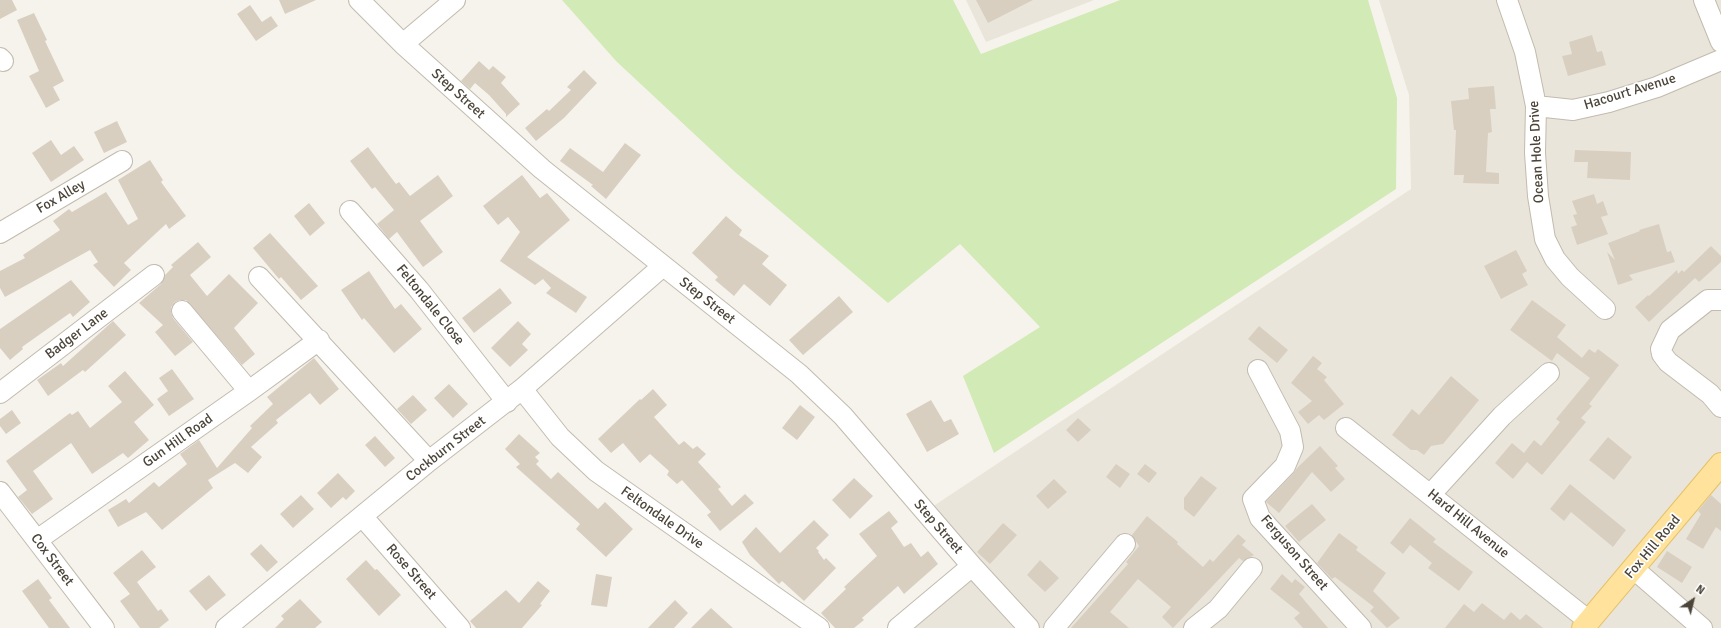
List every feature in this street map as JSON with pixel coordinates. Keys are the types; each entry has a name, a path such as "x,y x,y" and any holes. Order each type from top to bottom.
{"main road":[{"name":"Fox Hill Road","path":"1586,625 1719,472"}],"street":[{"name":"Step Street","path":"359,0 403,44 542,169 810,384 843,416 972,566 1029,628"},
{"path":"403,44 455,0"},
{"name":"Ocean Hole Drive","path":"1507,0 1526,52 1536,106 1535,153 1537,182 1545,239 1555,259 1570,277 1605,309"},
{"path":"1704,0 1721,42"},
{"name":"Hacourt Avenue","path":"1536,106 1573,110 1609,102 1657,87 1721,60"},
{"name":"Fox Alley","path":"0,233 122,161"},
{"name":"Feltondale Close","path":"350,211 419,290 507,402"},
{"name":"Cockburn Street","path":"226,628 429,461 507,402 663,266"},
{"name":"Badger Lane","path":"0,393 154,275"},
{"path":"259,277 319,340 429,461"},
{"path":"1721,300 1708,300 1670,330 1661,349 1662,354 1668,362 1710,394 1721,407"},
{"path":"182,311 249,391"},
{"name":"Gun Hill Road","path":"37,540 319,340"},
{"name":"Ferguson Street","path":"1258,370 1290,431 1293,447 1285,466 1254,499 1260,518 1361,628"},
{"path":"1431,494 1502,416 1549,373"},
{"name":"Feltondale Drive","path":"522,389 560,438 596,471 819,628"},
{"name":"Hard Hill Avenue","path":"1346,428 1431,494 1586,625"},
{"name":"Cox Street","path":"0,492 104,628"},
{"name":"Rose Street","path":"362,516 460,628"},
{"path":"1054,628 1125,544"},
{"path":"898,628 972,566"},
{"path":"1200,626 1218,609 1252,568"},
{"path":"1634,569 1702,628"}],"shaded area":[{"path":"966,0 1094,0 986,42"},
{"path":"1379,0 1721,0 1721,628 891,628 973,558 929,509 1411,189 1409,95"}],"green space":[{"path":"562,0 953,0 981,54 1120,0 1368,0 1397,98 1396,189 994,453 963,376 1040,327 960,244 888,303 735,172 616,61"}],"building":[{"path":"0,0 12,0 17,10 0,19"},
{"path":"279,0 316,0 285,14"},
{"path":"976,0 1033,0 988,23"},
{"path":"250,5 262,22 271,16 278,26 256,41 237,14"},
{"path":"34,13 47,40 45,41 64,81 53,87 60,100 46,108 29,76 39,71 17,20"},
{"path":"1592,35 1597,52 1602,51 1606,65 1568,76 1562,56 1572,54 1569,42"},
{"path":"479,61 489,70 493,66 506,77 501,83 520,104 506,117 506,114 489,95 475,83 470,89 461,81"},
{"path":"584,70 597,83 564,118 536,141 525,128 547,109 549,111 571,90 567,87"},
{"path":"1494,86 1496,109 1490,109 1492,132 1488,133 1486,172 1499,173 1499,184 1463,183 1464,175 1454,175 1456,130 1454,130 1451,101 1469,99 1468,88"},
{"path":"117,121 127,142 104,153 94,132"},
{"path":"51,140 61,155 74,146 84,160 51,182 32,153"},
{"path":"625,143 641,155 606,199 591,186 593,185 560,161 570,148 603,172"},
{"path":"368,147 396,184 399,182 410,196 438,175 453,196 420,221 443,252 423,267 397,232 389,239 377,224 394,210 375,187 372,189 350,161"},
{"path":"1575,150 1631,152 1630,180 1587,178 1588,162 1574,162"},
{"path":"150,160 163,180 161,182 186,216 169,229 166,224 124,263 131,270 114,287 93,265 98,262 90,250 5,297 0,288 0,271 25,258 23,255 60,230 53,221 69,209 72,212 106,192 128,225 138,219 118,180"},
{"path":"522,175 540,198 547,193 570,220 527,257 587,297 576,313 546,293 551,288 543,279 535,285 500,261 520,232 508,217 498,225 483,206"},
{"path":"1594,194 1597,204 1603,201 1608,215 1601,217 1608,234 1577,245 1571,227 1577,225 1573,215 1577,214 1572,201"},
{"path":"309,203 325,223 310,236 294,216"},
{"path":"726,216 742,230 739,235 769,256 762,264 787,285 770,306 744,284 734,296 715,280 718,277 692,253"},
{"path":"1659,224 1667,252 1671,251 1675,262 1629,275 1633,280 1618,285 1607,252 1615,260 1608,243 1640,231 1639,230"},
{"path":"270,233 318,286 301,300 281,277 279,279 253,248"},
{"path":"198,242 211,257 190,275 207,296 229,274 258,303 234,328 255,354 242,365 186,300 175,302 171,307 171,313 173,318 193,342 175,356 155,332 163,325 139,303 161,284 165,275 173,267 171,265"},
{"path":"1711,246 1721,256 1721,262 1699,282 1695,278 1649,322 1635,307 1677,270 1678,274 1682,270 1684,272"},
{"path":"1516,250 1527,271 1522,274 1528,285 1501,299 1484,266"},
{"path":"369,271 395,309 401,304 422,329 394,353 364,318 362,320 341,290"},
{"path":"71,280 90,302 73,317 70,313 22,347 23,349 10,360 0,348 0,329"},
{"path":"500,288 512,303 474,333 462,318"},
{"path":"839,296 853,312 803,355 789,340"},
{"path":"1532,300 1566,325 1557,337 1582,358 1589,349 1595,353 1598,349 1619,365 1589,404 1592,406 1581,418 1586,422 1542,475 1527,462 1513,479 1495,463 1512,443 1524,453 1534,440 1541,446 1560,422 1556,419 1590,378 1557,353 1552,361 1510,330"},
{"path":"113,321 126,335 85,372 83,370 48,396 37,380 61,363 63,366"},
{"path":"518,321 531,334 522,344 528,350 510,367 491,348"},
{"path":"1259,326 1288,350 1277,363 1248,339"},
{"path":"1313,356 1322,363 1317,369 1327,377 1324,380 1344,404 1324,420 1319,415 1308,424 1298,412 1312,401 1291,383"},
{"path":"314,358 339,389 320,405 310,393 276,420 278,423 251,447 262,457 248,473 235,463 208,480 213,488 162,530 146,512 118,527 108,510 126,499 129,503 154,482 159,487 187,464 180,454 199,440 217,468 252,428 250,426 273,404 267,397"},
{"path":"172,369 194,399 169,416 157,399 168,391 159,378"},
{"path":"125,371 154,405 134,422 149,440 128,458 123,453 92,474 71,443 33,471 53,499 32,514 18,497 27,490 6,461 70,413 72,415 78,411 90,428 122,402 108,386"},
{"path":"1451,376 1479,400 1443,444 1431,446 1424,455 1417,450 1411,450 1392,435 1412,409 1419,415"},
{"path":"449,384 468,404 453,418 434,398"},
{"path":"653,389 667,405 654,417 679,445 684,441 693,449 697,446 706,454 698,462 721,487 718,489 732,506 745,494 754,503 720,531 707,515 711,512 682,480 677,484 667,475 669,471 650,454 640,463 623,443 611,453 598,439 640,399 641,400"},
{"path":"413,395 427,410 411,424 397,409"},
{"path":"931,400 944,422 951,419 959,434 927,452 906,414"},
{"path":"800,405 815,417 797,440 782,428"},
{"path":"12,410 21,423 6,434 0,426 0,419"},
{"path":"1078,418 1091,430 1078,442 1066,430"},
{"path":"519,434 540,453 535,457 539,461 536,464 551,479 558,472 598,509 605,502 633,529 606,557 576,529 580,524 516,467 520,464 505,449"},
{"path":"375,436 395,458 385,467 365,445"},
{"path":"1608,437 1632,457 1614,480 1589,460"},
{"path":"1320,446 1338,466 1335,468 1345,479 1331,492 1312,472 1279,513 1266,502 1297,468"},
{"path":"1116,464 1130,474 1120,488 1106,477"},
{"path":"1145,464 1157,473 1149,483 1137,474"},
{"path":"338,473 355,491 346,500 343,497 331,508 317,493"},
{"path":"1201,476 1217,488 1194,517 1184,509 1184,498"},
{"path":"854,478 873,496 850,519 832,500"},
{"path":"1054,479 1067,492 1048,509 1036,496"},
{"path":"1570,484 1626,530 1613,547 1571,512 1564,521 1550,509"},
{"path":"301,495 314,509 293,528 280,514"},
{"path":"1711,495 1721,504 1721,531 1716,527 1703,549 1686,539 1701,514 1698,511"},
{"path":"1312,504 1326,520 1299,542 1285,526"},
{"path":"889,511 898,522 891,528 904,547 911,543 921,557 928,551 938,564 904,594 898,586 862,618 864,620 854,628 835,628 821,613 846,589 844,587 877,556 859,534"},
{"path":"1147,516 1178,542 1177,544 1203,567 1210,559 1213,562 1238,534 1246,541 1242,545 1254,555 1243,561 1239,558 1173,628 1162,617 1171,607 1138,579 1110,612 1129,628 1071,628 1128,564 1126,562 1139,546 1132,535"},
{"path":"1410,518 1436,539 1433,542 1473,572 1459,591 1428,568 1432,563 1410,545 1403,554 1390,543"},
{"path":"814,520 829,535 816,548 824,560 826,558 836,568 804,601 782,581 779,584 750,555 742,542 756,527 780,553"},
{"path":"1003,523 1017,535 990,564 977,552"},
{"path":"1339,533 1358,547 1356,550 1386,573 1373,591 1400,618 1387,628 1370,611 1374,607 1335,577 1332,579 1317,563"},
{"path":"261,544 278,562 267,572 250,554"},
{"path":"142,550 156,567 137,582 158,611 161,609 169,620 159,628 140,628 120,601 130,594 113,573"},
{"path":"1667,551 1692,567 1682,583 1657,567"},
{"path":"366,560 375,570 377,569 401,595 379,616 346,579"},
{"path":"1040,560 1059,578 1045,592 1027,575"},
{"path":"596,574 612,577 607,607 591,605"},
{"path":"1282,574 1292,583 1295,579 1305,587 1299,594 1328,628 1303,628 1294,618 1300,613 1270,589"},
{"path":"209,575 226,595 206,611 189,591"},
{"path":"38,579 52,598 49,600 70,628 49,628 22,591"},
{"path":"538,581 550,591 540,604 542,605 522,628 476,628 470,621 506,590 519,603"},
{"path":"300,599 322,622 315,628 275,628 284,619 281,616"},
{"path":"675,600 688,613 674,628 648,628"},
{"path":"1482,603 1504,620 1511,612 1520,620 1526,614 1543,628 1445,628 1464,604 1474,612"},
{"path":"711,608 733,628 691,628"}]}
